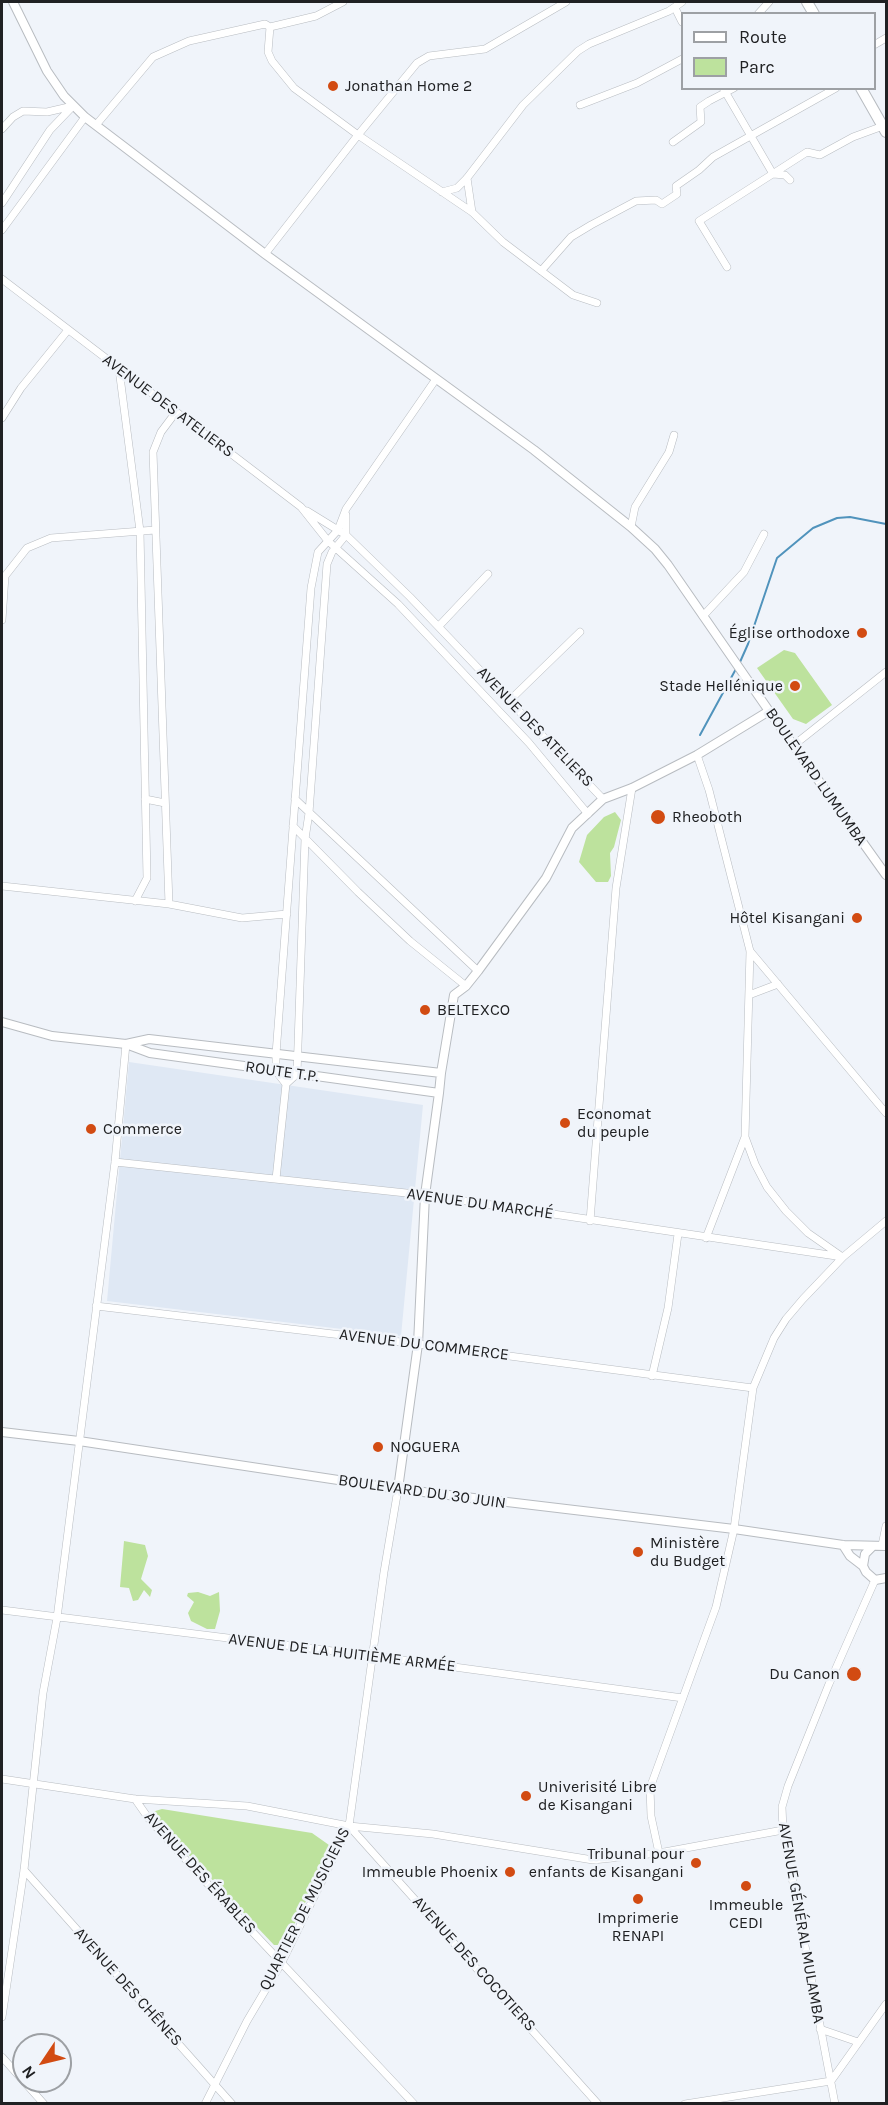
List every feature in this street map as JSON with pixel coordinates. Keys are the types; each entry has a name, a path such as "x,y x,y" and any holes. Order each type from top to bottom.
{"highway":[{"path":"862,90 885,129"}],"street":[{"path":"14,4 24,2"},
{"path":"96,126 153,57 189,41 265,24 270,27 316,16 331,4 343,2"},
{"path":"265,254 358,135 422,59 429,56 484,49 566,2"},
{"path":"442,192 457,188 523,105 578,51 589,44 675,8 682,2"},
{"name":"BOULEVARD LUMUMBA","path":"14,4 47,71 85,117 265,254 534,450 632,527 655,549 668,564 733,660 886,875"},
{"path":"675,8 681,20"},
{"path":"270,27 268,52 280,74 294,88 358,135 472,212 503,242 573,295 597,303"},
{"path":"580,105 637,83 681,60"},
{"path":"541,271 572,237 636,201 656,200 662,204 677,194 676,186 713,157 833,90"},
{"path":"673,142 700,122 700,107 724,91 773,174 785,176 790,180"},
{"path":"2,129 13,117 23,111 47,112 74,106"},
{"path":"14,212 2,203 50,130 74,106"},
{"path":"2,230 85,117"},
{"path":"727,267 699,221 807,152 820,155 853,137 885,129"},
{"path":"466,178 472,212"},
{"name":"AVENUE DES ATELIERS","path":"2,279 301,507 346,535 439,626 603,799"},
{"path":"2,418 21,388 68,330"},
{"path":"119,369 140,531 147,879 135,901"},
{"path":"286,1084 276,1071 276,1054 311,588 318,552 338,530 346,509 436,379"},
{"path":"169,904 153,452 161,432 176,412"},
{"path":"632,527 635,507 669,452 674,435"},
{"name":"AVENUE DES ATELIERS","path":"301,507 328,541 406,612 529,743 588,814"},
{"path":"276,1179 286,1084 297,1074 305,839 309,813 327,564 346,535 346,509"},
{"path":"2,620 5,576 27,548 51,538 154,530"},
{"path":"703,616 744,572 764,534"},
{"path":"439,626 488,574"},
{"path":"510,700 580,632"},
{"path":"794,745 886,672"},
{"path":"398,1489 418,1344 425,1195 454,995 466,986 478,971 546,878 572,828 603,799 632,788 697,755 769,711"},
{"path":"697,755 709,790 750,951 746,1137 755,1164 767,1187 786,1211 808,1233 843,1257"},
{"path":"590,1221 616,888 632,788"},
{"path":"145,799 165,803"},
{"path":"295,799 478,971"},
{"path":"292,826 410,941 466,986"},
{"path":"2,886 169,904 242,918 287,914"},
{"path":"750,951 886,1113"},
{"path":"749,996 778,984"},
{"name":"ROUTE T.P.","path":"2,1022 52,1036 126,1044 150,1053 440,1093"},
{"name":"ROUTE T.P.","path":"126,1044 149,1039 441,1073"},
{"path":"2,2016 24,1870 43,1693 57,1618 115,1162 126,1044"},
{"path":"706,1238 746,1137"},
{"name":"AVENUE DU MARCHÉ","path":"115,1162 425,1195 843,1257"},
{"path":"659,1853 651,1815 650,1788 716,1607 734,1529 753,1388 774,1338 786,1319 843,1257 886,1221"},
{"path":"652,1376 668,1308 678,1233"},
{"name":"AVENUE DU COMMERCE","path":"96,1306 418,1344 753,1388"},
{"name":"BOULEVARD DU 30 JUIN","path":"2,1432 79,1441 398,1489 734,1529 843,1545 880,1546"},
{"name":"QUARTIER DE MUSICIENS","path":"206,2103 247,2021 282,1962 349,1826 384,1572 398,1489"},
{"path":"863,1566 865,1554 880,1546 886,1526"},
{"path":"843,1545 850,1556 875,1580 886,1579"},
{"name":"AVENUE GÉNÉRAL MULAMBA","path":"835,2103 783,1830 782,1807 788,1786 875,1580"},
{"name":"AVENUE DE LA HUITIÈME ARMÉE","path":"2,1610 373,1656 683,1698"},
{"path":"2,1779 135,1799 247,1806 349,1826 433,1834 593,1860 659,1853 783,1830"},
{"name":"AVENUE DES ÉRABLES","path":"135,1799 159,1830 414,2103"},
{"name":"AVENUE DES COCOTIERS","path":"349,1826 598,2103"},
{"name":"AVENUE DES CHÊNES","path":"24,1870 232,2103"},
{"path":"685,2103 831,2081 886,2004"},
{"path":"820,2029 858,2042"},
{"path":"2,2056 44,2103"}],"shaded area":[{"path":"129,1062 423,1105 401,1336 107,1301"}],"green space":[{"name":"Stade Hellénique","path":"784,650 795,653 832,705 806,724 793,719 757,668"},
{"path":"615,812 621,820 614,847 610,853 611,876 608,882 596,882 579,862 587,835 604,817"},
{"path":"124,1541 145,1545 148,1556 141,1579 152,1590 150,1597 144,1590 138,1600 133,1601 129,1588 120,1587"},
{"path":"198,1592 210,1596 219,1592 220,1611 215,1629 207,1629 191,1621 188,1613 194,1602 187,1596 188,1593"},
{"path":"162,1809 312,1833 329,1845 329,1853 306,1901 287,1939 281,1945 274,1945 152,1816 152,1812"}],"waterway":[{"path":"740,662 777,558 813,528 837,518 850,517 886,524"},
{"path":"700,735 737,667"}],"place":[{"name":"Jonathan Home 2","path":"333,86"},
{"name":"Église orthodoxe","path":"862,633"},
{"name":"Stade Hellénique","path":"795,686"},
{"name":"Rheoboth","path":"658,817"},
{"name":"Hôtel Kisangani","path":"857,918"},
{"name":"BELTEXCO","path":"425,1010"},
{"name":"Economat du peuple","path":"565,1123"},
{"name":"Commerce","path":"91,1129"},
{"name":"NOGUERA","path":"378,1447"},
{"name":"Ministère du Budget","path":"638,1552"},
{"name":"Du Canon","path":"854,1674"},
{"name":"Univerisité Libre de Kisangani","path":"526,1796"},
{"name":"Tribunal pour enfants de Kisangani","path":"696,1863"},
{"name":"Immeuble Phoenix","path":"510,1872"},
{"name":"Immeuble CEDI","path":"746,1886"},
{"name":"Imprimerie RENAPI","path":"638,1899"}]}
